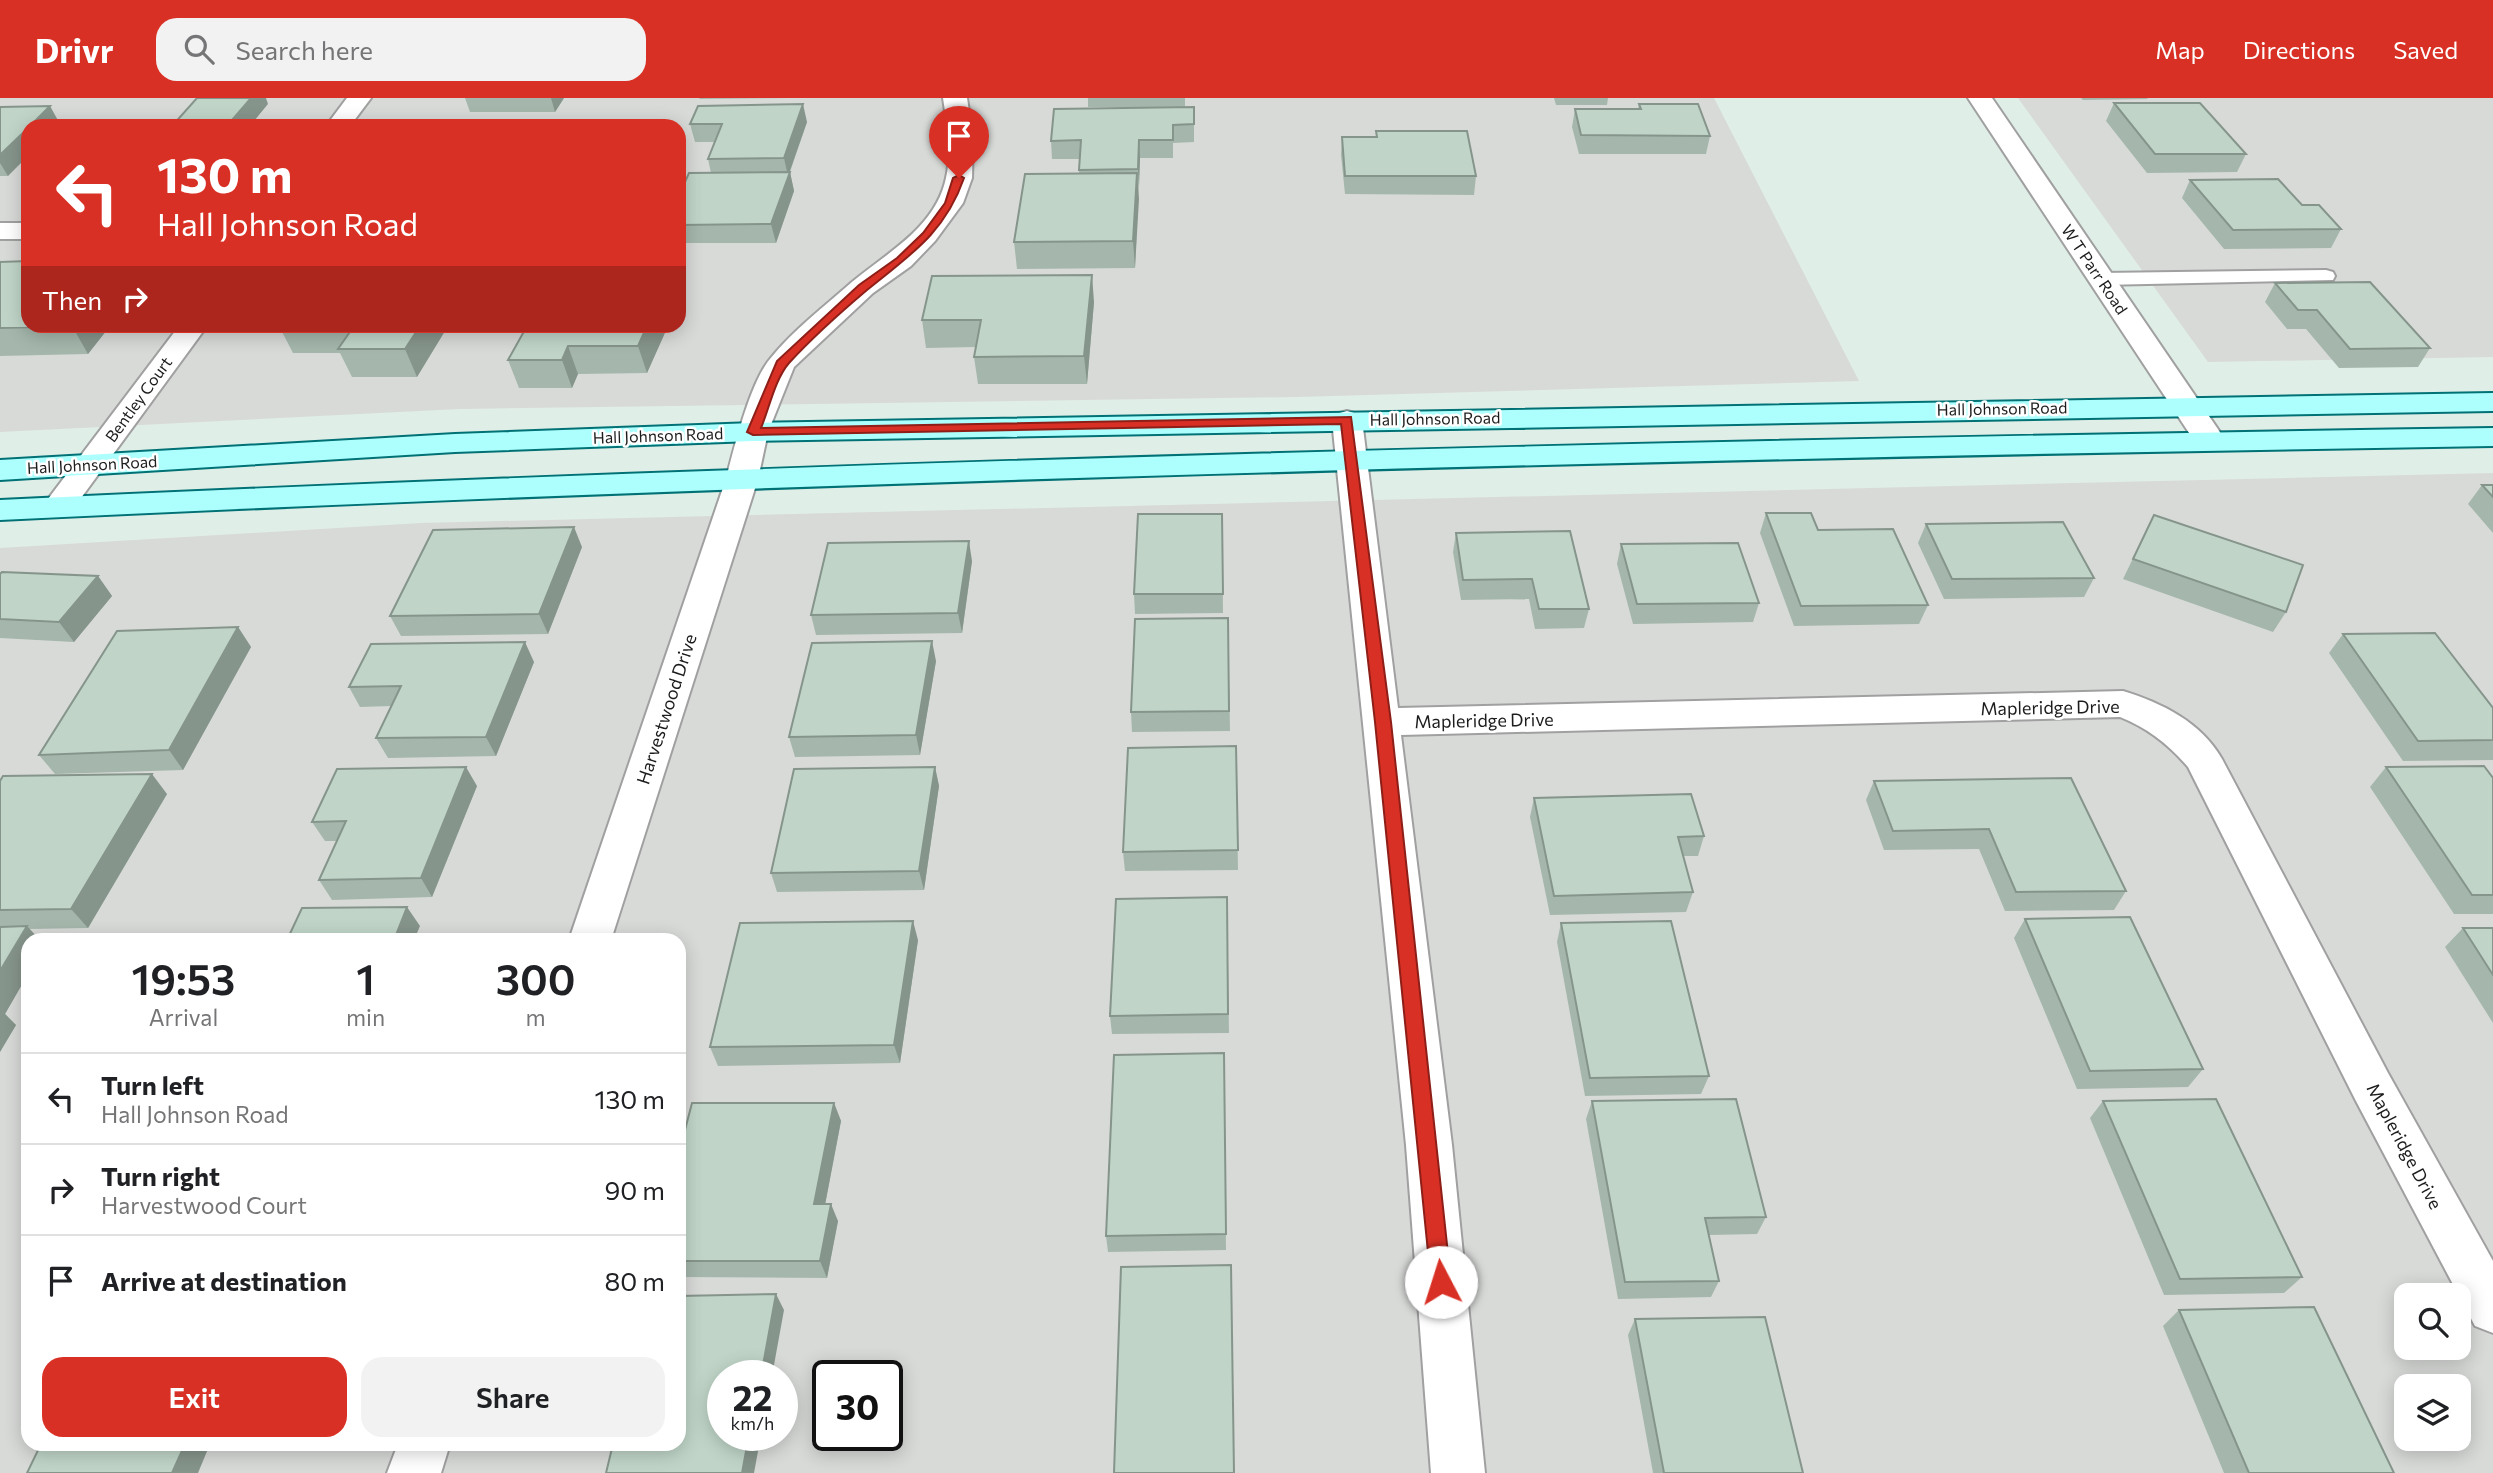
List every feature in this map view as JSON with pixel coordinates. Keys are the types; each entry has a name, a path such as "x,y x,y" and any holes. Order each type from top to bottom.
{"main road":[{"name":"Hall Johnson Road","path":"0,470 455,443 753,432 2186,405 2493,402"},
{"path":"0,510 509,485 1892,446 2493,437"}],"street":[{"path":"343,119 359,98"},
{"name":"Harvestwood Drive","path":"592,933 742,479 753,432 781,364 863,287 901,260 926,235 950,203 959,178 961,139 956,98"},
{"name":"W T Parr Road","path":"1980,98 2210,441"},
{"path":"0,231 21,231"},
{"name":"Bentley Court","path":"59,506 187,333"},
{"path":"1347,420 1354,461 1429,1145 1458,1473"},
{"name":"Mapleridge Drive","path":"1383,722 2123,704 2155,714 2179,732 2203,759 2372,1087 2493,1309"},
{"path":"414,1473 422,1451"}],"lane":[{"path":"2101,279 2326,276"}],"shaded area":[{"path":"0,98 1714,98 1859,381 1297,397 459,409 0,432"},
{"path":"2018,98 2493,98 2493,357 2208,362"},
{"path":"2493,473 2493,1473 0,1473 0,548 421,523"}],"building":[{"path":"197,98 251,98 233,119 178,119"},
{"path":"2114,103 2200,103 2246,154 2155,154"},
{"path":"803,104 784,158 708,159 722,124 690,124 698,106"},
{"path":"1639,104 1698,104 1710,136 1581,135 1575,109 1641,109"},
{"path":"50,106 37,119 21,119 21,135 0,155 0,107"},
{"path":"1194,107 1194,124 1173,125 1173,140 1139,140 1138,169 1079,170 1081,140 1051,141 1054,109"},
{"path":"1376,131 1467,131 1476,176 1345,176 1342,137 1377,137"},
{"path":"790,172 771,224 686,225 686,180 689,173"},
{"path":"1137,173 1133,241 1014,242 1025,174"},
{"path":"2278,179 2302,205 2319,205 2341,229 2233,230 2190,180"},
{"path":"21,261 21,327 0,328 0,262"},
{"path":"1092,275 1084,356 974,357 981,320 922,320 932,276"},
{"path":"2370,282 2430,348 2350,349 2317,310 2298,310 2275,283"},
{"path":"349,333 415,333 405,349 338,349"},
{"path":"523,333 644,333 638,346 568,346 562,360 508,360"},
{"path":"2482,485 2493,485 2493,497"},
{"path":"1766,513 1811,513 1818,530 1893,529 1928,605 1801,606"},
{"path":"1138,514 1222,514 1223,594 1134,594"},
{"path":"2154,515 2303,565 2286,612 2133,559"},
{"path":"2063,522 2094,578 1952,579 1926,524"},
{"path":"574,527 539,614 390,616 433,530"},
{"path":"1570,531 1589,609 1539,609 1532,579 1463,580 1456,533"},
{"path":"969,541 958,613 811,615 828,543"},
{"path":"1738,543 1759,603 1637,604 1621,544"},
{"path":"2,572 98,576 59,622 0,619"},
{"path":"1228,618 1229,711 1131,712 1135,619"},
{"path":"238,627 169,750 39,755 117,631"},
{"path":"2435,633 2493,708 2493,740 2418,741 2343,634"},
{"path":"932,641 916,735 789,737 812,643"},
{"path":"525,642 486,737 376,738 401,686 349,687 371,644"},
{"path":"1236,746 1238,850 1123,852 1128,748"},
{"path":"2484,766 2493,778 2493,895 2472,895 2386,767"},
{"path":"466,767 421,878 319,880 346,821 312,822 337,769"},
{"path":"935,767 919,871 771,873 794,769"},
{"path":"152,774 71,909 0,910 0,781 3,776"},
{"path":"2071,778 2126,891 2016,892 1989,829 1893,831 1874,781"},
{"path":"1691,794 1704,836 1678,837 1693,892 1554,896 1534,798"},
{"path":"1227,897 1228,1014 1110,1016 1116,899"},
{"path":"407,907 397,933 290,933 302,908"},
{"path":"2130,917 2203,1069 2090,1071 2025,919"},
{"path":"913,921 894,1045 710,1047 740,923"},
{"path":"1671,921 1709,1076 1590,1078 1561,923"},
{"path":"27,926 0,971 0,927"},
{"path":"2463,928 2493,928 2493,975"},
{"path":"1224,1053 1226,1234 1106,1236 1114,1055"},
{"path":"1736,1099 1766,1217 1705,1218 1719,1281 1625,1282 1592,1101"},
{"path":"2216,1099 2302,1277 2180,1279 2103,1101"},
{"path":"692,1103 834,1103 814,1204 831,1204 820,1261 686,1261 686,1126"},
{"path":"1231,1265 1234,1473 1114,1473 1121,1267"},
{"path":"776,1294 764,1360 707,1360 707,1451 746,1451 742,1473 606,1473 611,1451 686,1451 686,1296"},
{"path":"2314,1307 2394,1473 2249,1473 2179,1310"},
{"path":"1765,1317 1803,1473 1664,1473 1635,1319"},
{"path":"38,1451 182,1451 172,1473 27,1473"}],"route":[{"path":"959,178 950,203 926,235 901,260 863,287 781,364 753,432 1347,420 1383,722 1429,1145 1441,1282"}]}
